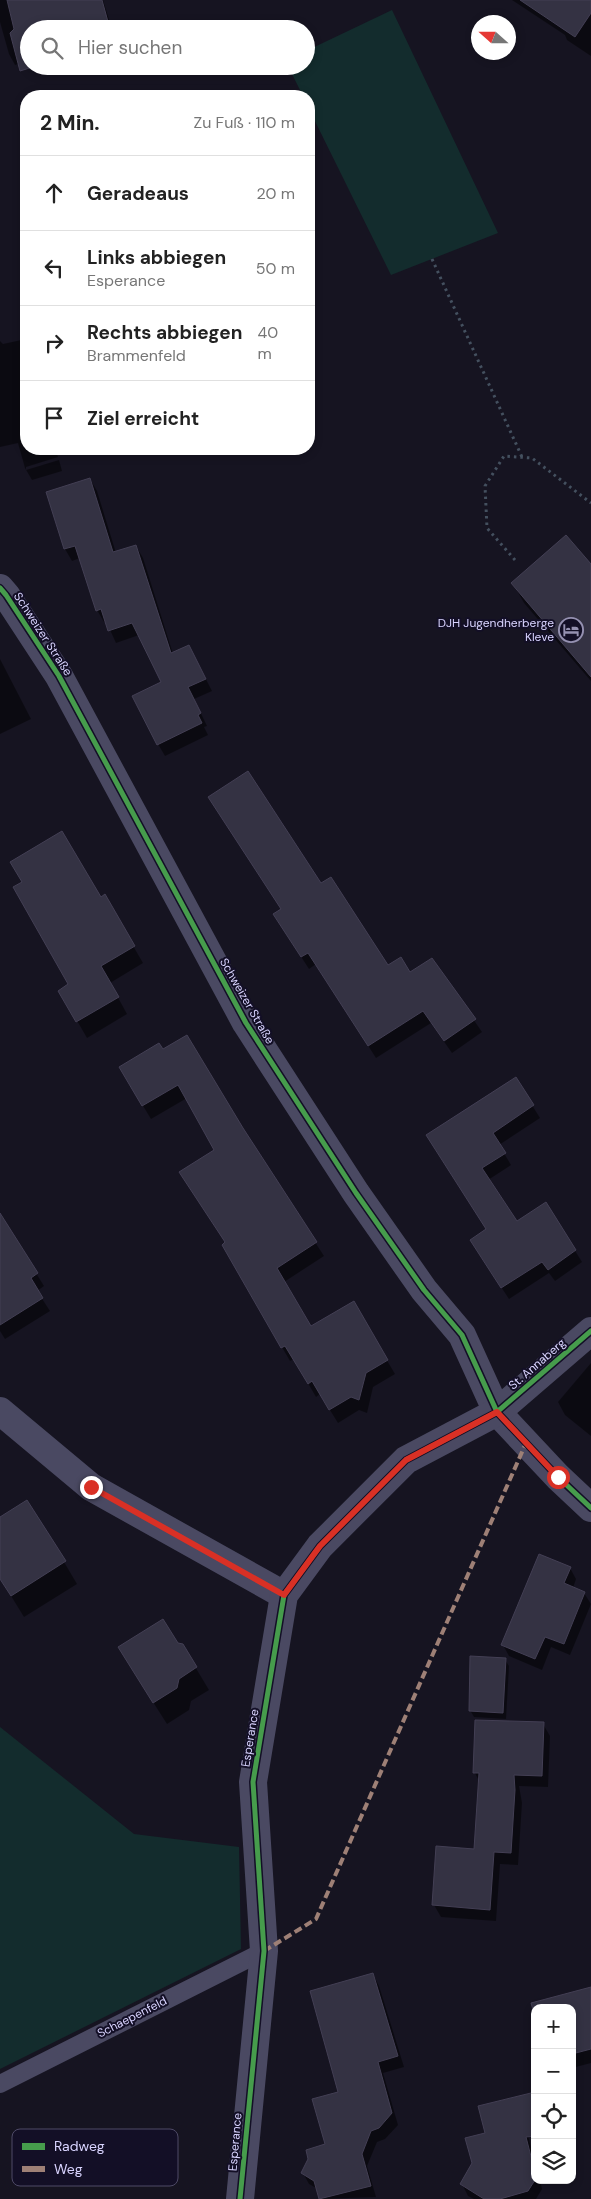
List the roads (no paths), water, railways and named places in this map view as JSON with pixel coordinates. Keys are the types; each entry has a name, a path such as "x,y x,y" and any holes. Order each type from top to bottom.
{"street":[{"name":"Schweizer Straße","path":"0,588 59,676 246,1023 356,1193 424,1290 462,1335 497,1412 558,1477 591,1508"},
{"name":"St. Annaberg","path":"497,1412 591,1331"},
{"path":"0,1411 91,1487 284,1595"},
{"name":"Esperance","path":"240,2199 264,1951 253,1782 284,1595 320,1546 406,1460 497,1412"}],"lane":[{"name":"Schaepenfeld","path":"0,2084 264,1951"}],"place":[{"name":"DJH Jugendherberge Kleve","path":"571,630"}]}
